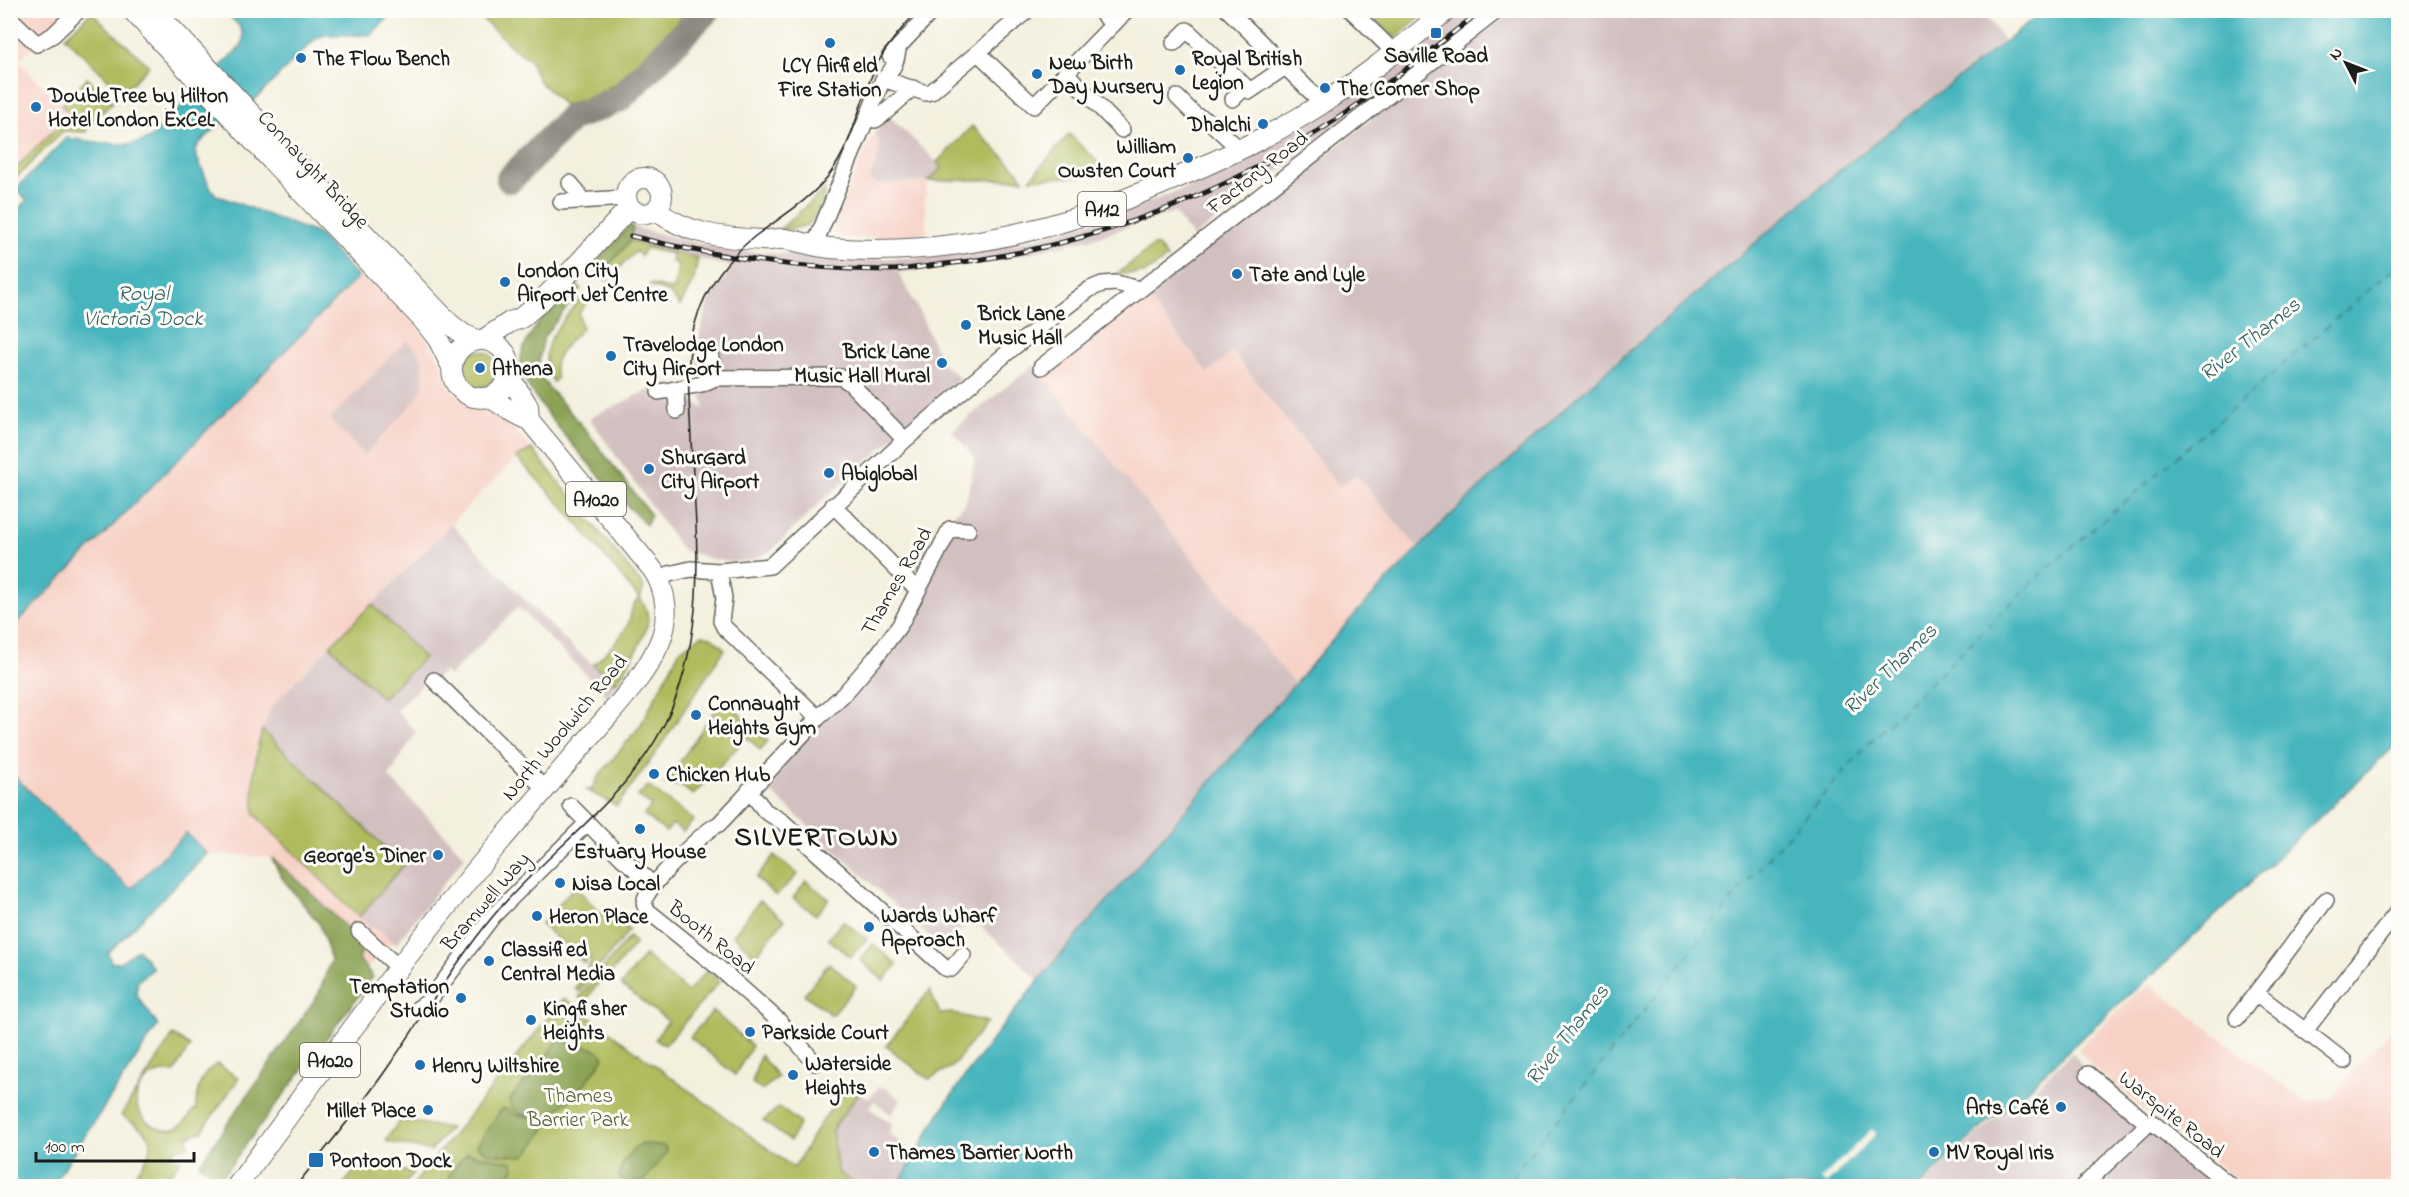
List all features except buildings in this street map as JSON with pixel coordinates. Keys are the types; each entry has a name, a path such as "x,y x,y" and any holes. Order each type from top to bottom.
{"main road":[{"name":"Connaught Bridge","path":"132,10 397,280 450,324 480,340"},
{"name":"Connaught Bridge","path":"154,10 397,280 438,339 452,367"},
{"name":"A112","path":"627,203 634,212 645,214 656,210 679,226 713,236 766,241 776,238 787,239 814,246 883,249 936,247 972,242 1036,228 1079,217 1114,204 1238,151 1323,104 1447,10"},
{"path":"452,367 457,352 462,346 480,340 521,318 556,287 627,203 630,183 644,178 657,183 662,196 656,210"},
{"path":"506,355 521,318"},
{"name":"A1020","path":"480,340 495,344 506,355 509,376 528,406 529,420"},
{"name":"A1020","path":"452,367 453,378 458,387 467,394 478,398 489,397 509,408 516,416 529,420 603,508 658,580"},
{"path":"489,397 498,392 509,376"},
{"name":"North Woolwich Road","path":"237,1186 455,896 624,698 658,646 665,615 663,591 658,580"}],"street":[{"path":"10,18 37,44 53,35 79,10"},
{"path":"814,246 868,118 883,79 881,72 885,64 933,10"},
{"path":"883,79 926,93 931,92 1028,10"},
{"path":"1099,10 1113,25"},
{"path":"978,53 1034,106 1127,10"},
{"path":"1228,10 1323,104"},
{"path":"1352,10 1394,52"},
{"name":"Factory Road","path":"1041,367 1498,10"},
{"path":"1174,43 1187,30 1250,91 1285,67"},
{"path":"1066,73 1122,130"},
{"path":"868,118 874,120 880,117 897,100 905,86"},
{"path":"1233,99 1245,87"},
{"path":"1177,97 1195,115 1209,121 1235,145 1238,151"},
{"path":"570,183 577,191 573,201 627,203"},
{"path":"658,580 669,574 691,569 718,571 770,566 905,440 1014,347 1090,289 1102,284 1116,283 1139,289"},
{"path":"710,353 716,378"},
{"path":"659,392 702,384 716,378 841,377 850,383 905,440"},
{"path":"676,389 677,411"},
{"path":"833,505 918,589"},
{"name":"Thames Road","path":"750,790 844,694 875,658 900,625 950,529 968,530"},
{"path":"718,571 724,598 721,621 724,627 818,718"},
{"path":"434,680 545,789"},
{"path":"750,790 765,811 783,822 945,968 951,969 963,955"},
{"name":"Booth Road","path":"750,790 654,885 644,901 644,906 779,1021 815,1063"},
{"path":"572,806 621,858 654,885"},
{"name":"Bramwell Way","path":"417,1009 429,1001 493,916 590,826"},
{"path":"2237,1018 2326,900"},
{"path":"2305,1031 2398,910"},
{"path":"359,931 400,969"},
{"path":"2256,993 2344,1061"},
{"name":"Warspite Road","path":"2088,1074 2148,1124 2152,1123 2211,1181 2231,1186"},
{"path":"2083,1186 2148,1124"}],"shaded area":[{"path":"11,11 70,11 18,61 69,112 60,130 11,176"},
{"path":"1461,11 1491,11 1371,101 1334,125 1301,155 1193,237 1174,212 1094,238 989,262 898,273 917,307 942,363 961,379 823,500 771,551 753,560 733,562 712,559 682,550 590,419 653,388 672,384 704,409 696,348 708,302 732,267 629,241 633,227 697,243 744,251 850,259 916,258 1016,244 1120,213 1194,185 1276,142 1382,72"},
{"path":"1512,11 1982,11 2004,40 1840,170 1589,386 1418,548 1356,475 1339,486 1232,352 1208,373 1145,294"},
{"path":"890,117 942,167 928,181 878,184 869,180 878,158 879,144 875,132"},
{"path":"875,132 879,144 878,184 928,181 925,201 927,233 884,238 842,238 836,233 834,228 837,217 864,152"},
{"path":"368,273 427,338 441,363 449,386 467,403 500,414 532,449 516,458 289,687 271,708 262,730 255,753 255,815 370,927 382,931 393,941 366,970 358,958 364,945 271,857 207,854 186,833 133,887 128,887 11,772 10,629 358,277"},
{"path":"1145,294 1207,372 1231,352 1339,485 1356,475 1418,548 1356,613 1295,684 1042,377"},
{"path":"407,340 420,354 423,388 415,401 364,455 330,419"},
{"path":"1033,365 1295,684 1039,980 972,918 943,949 761,783 887,647 912,587 911,578 925,549 939,530 966,502 975,458 952,431"},
{"path":"451,524 572,647 616,683 607,696 518,607 449,676 444,671 428,687 424,683 396,710 416,732 389,777 465,856 396,944 382,931 370,927 359,917 403,865 262,730 271,708 278,699 330,646 382,698 424,658 372,604"},
{"path":"2150,984 2305,1102 2331,1099 2368,1052 2385,1037 2398,1020 2398,1186 2245,1186 2143,1108 2092,1066 2078,1048 2133,996"},
{"path":"2072,1053 2086,1069 2080,1076 2127,1111 2217,1186 1922,1186 1996,1118 2001,1118"},
{"path":"879,1087 886,1088 901,1100 891,1114 874,1101 869,1108 892,1124 889,1134 918,1155 896,1186 856,1186 838,1172 832,1130 859,1093 868,1099"}],"green space":[{"path":"1372,10 1429,11 1395,38 1368,13"},
{"path":"474,11 690,11 617,83 597,94 567,105 563,104 538,80 530,60 513,48"},
{"path":"91,12 149,66 122,93 65,37"},
{"path":"87,78 113,102 87,128 61,105"},
{"path":"69,114 86,129 86,132 63,131 11,183 11,173 60,126"},
{"path":"972,126 1024,179 928,181 942,168 937,162"},
{"path":"1069,134 1111,175 1030,179"},
{"path":"825,189 820,208 808,224 798,228 779,230"},
{"path":"630,225 633,227 630,241 601,273 599,257"},
{"path":"630,241 698,258 694,279 680,306 670,293 649,286 650,284 674,290 678,264 671,262 672,254 645,248 641,256 636,251 607,281 601,275"},
{"path":"1153,246 1158,246 1167,258 1145,273 1117,274"},
{"path":"575,283 581,289 544,337 537,370 548,387 586,430 651,515 646,525 595,471 553,421 524,378 520,364 526,343 541,320"},
{"path":"582,297 590,298 579,313 582,328 558,357 555,364 557,378 553,382 547,370 548,347 558,326"},
{"path":"479,351 492,356 497,369 492,382 479,387 466,382 461,369 466,356"},
{"path":"532,449 644,587 640,598 647,614 647,628 635,653 616,683 593,665 623,633 633,606 639,598 564,508 516,457"},
{"path":"372,604 424,658 382,698 330,646"},
{"path":"702,635 711,637 725,649 655,754 617,806 586,790 592,789 598,777 640,726 680,650"},
{"path":"723,698 768,741 760,750 747,737 693,795 681,786 665,784"},
{"path":"262,730 404,865 359,917 255,815 254,772"},
{"path":"648,786 694,820 683,832 673,824 666,832 644,815 651,806 638,796"},
{"path":"774,855 798,874 776,896 756,878"},
{"path":"271,857 364,945 358,958 373,977 220,1179 199,1164 318,995 331,960 320,925 282,878"},
{"path":"806,881 829,899 816,915 793,898"},
{"path":"575,886 611,924 616,919 629,930 579,992 575,988 590,965 591,959 589,957 585,964 541,924"},
{"path":"760,900 784,920 755,956 733,935"},
{"path":"843,921 867,939 851,957 828,939"},
{"path":"629,937 636,943 607,978 604,976 585,1001 579,997"},
{"path":"873,944 897,964 884,981 860,960"},
{"path":"645,955 688,992 707,970 720,981 665,1045 655,1039 668,1021 621,985"},
{"path":"829,963 856,986 832,1015 804,994"},
{"path":"930,990 940,1014 951,1013 987,1022 953,1066 929,1079 886,1046"},
{"name":"Thames Barrier Park","path":"564,998 794,1168 819,1125 849,1085 859,1093 832,1130 838,1172 856,1186 412,1186"},
{"path":"713,1011 752,1046 735,1075 690,1037"},
{"path":"173,1035 190,1046 174,1073 158,1073 151,1077 144,1082 137,1095 136,1103 139,1111 154,1126 174,1128 186,1121 196,1110 198,1090 203,1078 217,1064 239,1078 201,1132 187,1137 189,1146 172,1151 173,1158 181,1160 161,1186 154,1186 155,1183 137,1181 141,1172 137,1172 149,1152 151,1144 149,1138 139,1127 121,1115"},
{"path":"557,1041 589,1047 604,1057 577,1093 554,1111 541,1116 528,1116 513,1110 509,1102 516,1091 538,1069"},
{"path":"760,1055 778,1077 762,1090 752,1083"},
{"path":"779,1107 800,1123 790,1141 763,1121"},
{"path":"505,1108 513,1114 545,1121 548,1124 524,1156 490,1154 477,1145 501,1110"},
{"path":"400,1120 450,1128 431,1151 387,1142 387,1138"},
{"path":"642,1143 665,1146 667,1152 643,1182 624,1182 619,1176 621,1167 630,1153"},
{"path":"467,1153 513,1162 514,1169 500,1186 473,1186 448,1180 450,1173"},
{"path":"362,1162 414,1173 403,1186 342,1186"}],"water":[{"name":"Royal Victoria Dock","path":"223,11 395,11 371,35 326,35 316,38 228,127 222,122 198,145 195,153 216,195 318,234 358,277 11,629 10,218 27,200 16,189 66,138 122,144 143,141 151,137 241,46 242,31 236,22"},
{"name":"River Thames","path":"2044,11 2398,11 2398,743 2157,971 2000,1115 1995,1115 1920,1186 896,1186 950,1097 1039,980 1356,613 1449,517 1589,386 1840,170"},
{"path":"10,772 128,887 133,887 186,833 207,854 108,953 111,962 119,963 138,949 153,968 138,981 136,994 158,1025 52,1186 11,1186"}],"pier":[{"path":"1872,1129 1876,1134 1826,1184 1821,1179"}],"ferry route":[{"path":"1502,1186 1510,1179 1739,891 1872,740 2039,576 2398,265"}],"taxiway":[{"path":"510,179 571,118 619,99 707,10"}],"tram line":[{"path":"296,1186 379,1080 453,970 494,915 614,794 636,768 655,740 671,710 683,677 695,610 697,543 689,379 691,342 699,312 712,284 731,259 754,237 803,201 829,175 850,136 876,66 895,36 919,10"}],"railway":[{"path":"631,236 726,256 822,267 887,270 979,260 1063,242 1187,201 1292,148 1403,72 1482,10"}],"place":[{"name":"Saville Road","path":"1436,33"},
{"name":"LCY Airfield Fire Station","path":"830,43"},
{"name":"The Flow Bench","path":"301,58"},
{"name":"Royal British Legion","path":"1180,70"},
{"name":"New Birth Day Nursery","path":"1037,74"},
{"name":"The Corner Shop","path":"1325,88"},
{"name":"DoubleTree by Hilton Hotel London ExCeL","path":"36,107"},
{"name":"Dhalchi","path":"1263,124"},
{"name":"William Owsten Court","path":"1188,158"},
{"name":"Tate and Lyle","path":"1237,274"},
{"name":"London City Airport Jet Centre","path":"505,282"},
{"name":"Brick Lane Music Hall","path":"966,325"},
{"name":"Travelodge London City Airport","path":"611,356"},
{"name":"Brick Lane Music Hall Mural","path":"942,363"},
{"name":"Athena","path":"480,368"},
{"name":"ShurGard City Airport","path":"649,469"},
{"name":"Abiglobal","path":"829,473"},
{"name":"Connaught Heights Gym","path":"696,715"},
{"name":"Chicken Hub","path":"654,774"},
{"name":"Estuary House","path":"640,829"},
{"name":"George's Diner","path":"438,855"},
{"name":"Nisa Local","path":"560,883"},
{"name":"Heron Place","path":"537,916"},
{"name":"Wards Wharf Approach","path":"869,927"},
{"name":"Classified Central Media","path":"489,961"},
{"name":"Temptation Studio","path":"461,998"},
{"name":"Kingfisher Heights","path":"531,1020"},
{"name":"Parkside Court","path":"750,1032"},
{"name":"Henry Wiltshire","path":"420,1065"},
{"name":"Waterside Heights","path":"793,1075"},
{"name":"Arts Café","path":"2061,1107"},
{"name":"Millet Place","path":"428,1110"},
{"name":"Thames Barrier North","path":"874,1152"},
{"name":"MV Royal Iris","path":"1934,1152"},
{"name":"Pontoon Dock","path":"316,1160"}],"district":[{"name":"SILVERTOWN","path":"817,836"}]}
